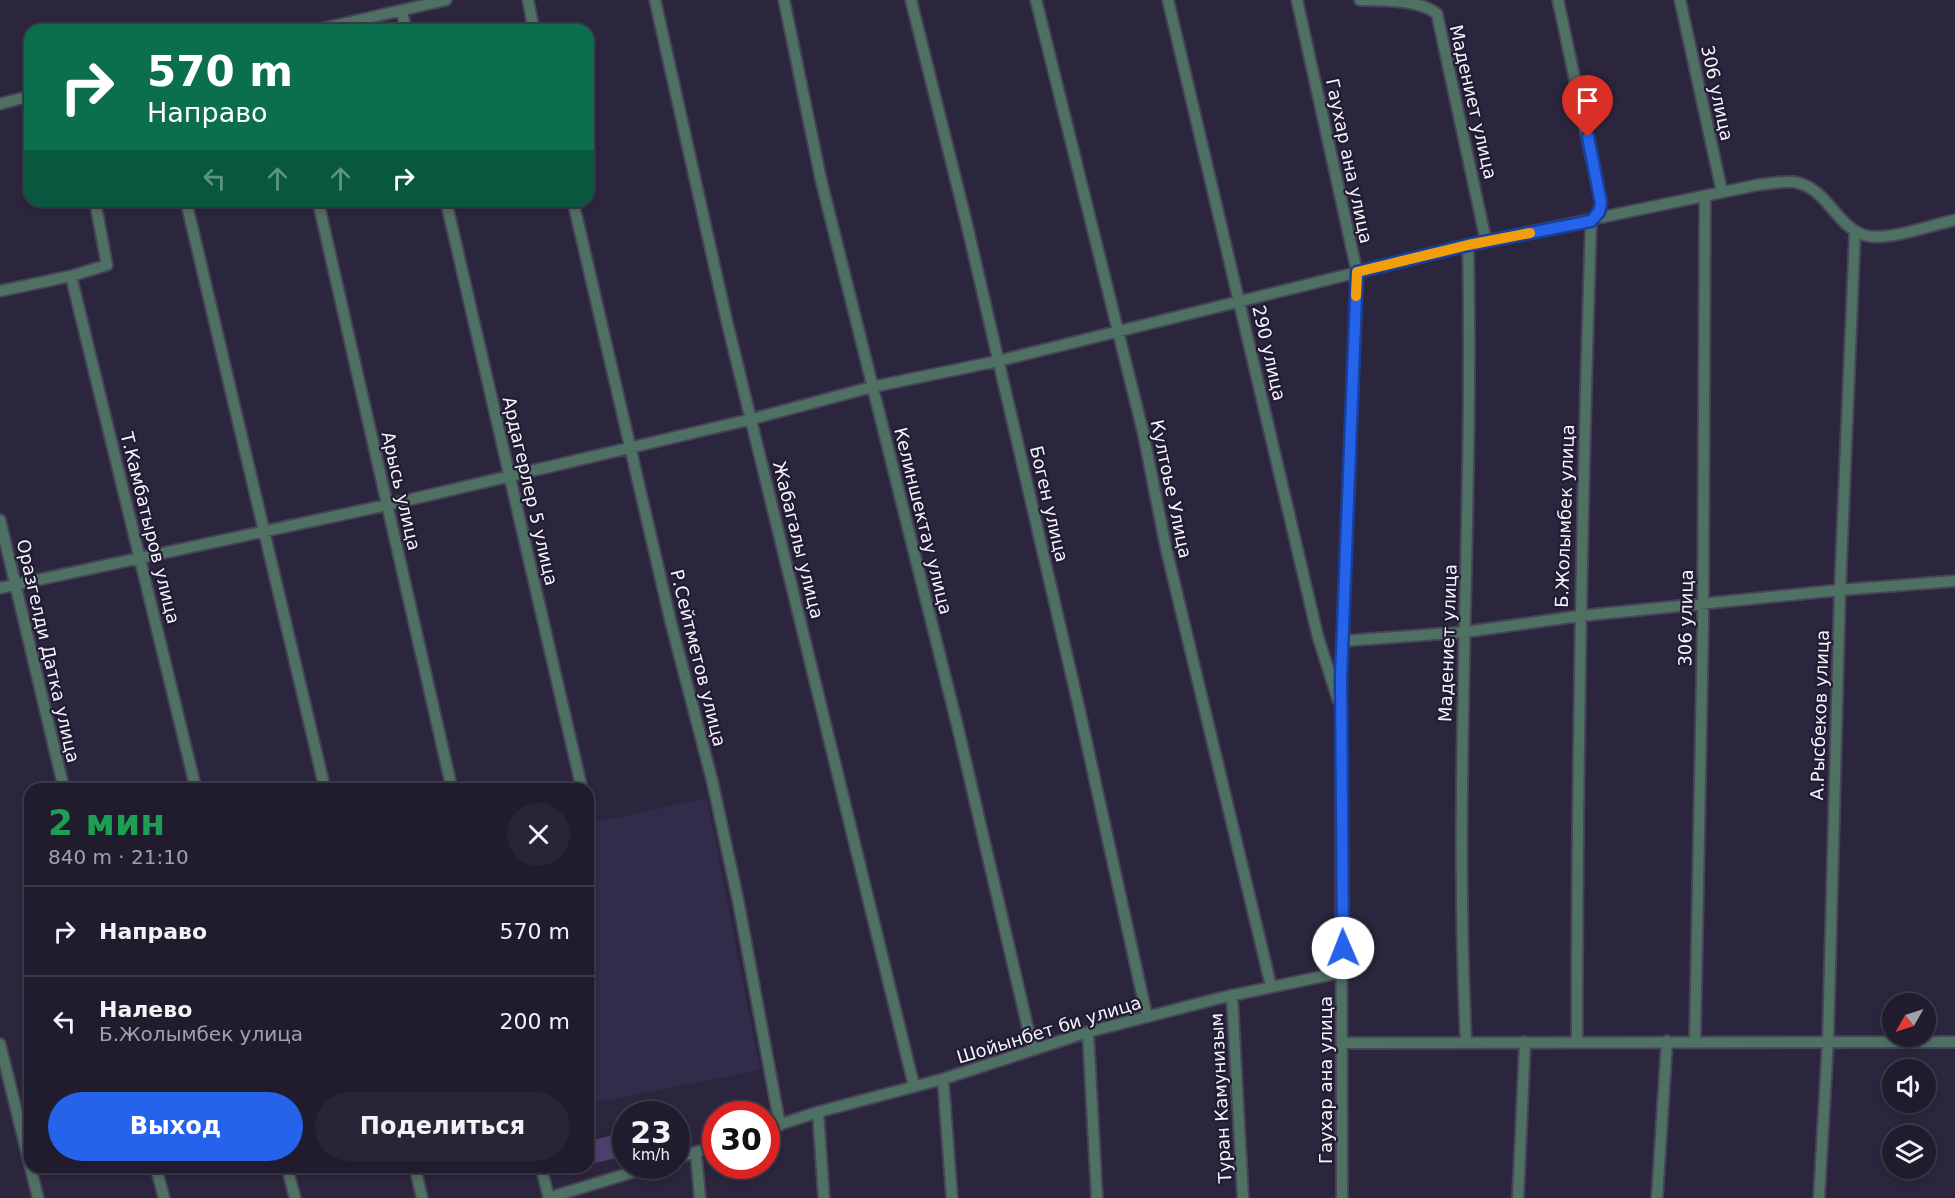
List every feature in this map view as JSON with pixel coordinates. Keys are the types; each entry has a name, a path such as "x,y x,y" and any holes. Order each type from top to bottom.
{"street":[{"path":"343,24 446,0"},
{"path":"528,0 533,24"},
{"name":"Жабагалы улица","path":"656,0 724,310 914,1086"},
{"name":"Келиншектау улица","path":"784,0 821,180 957,724 1033,1050"},
{"name":"Боген улица","path":"911,0 1077,699 1147,1017"},
{"name":"Култоье Улица","path":"1036,0 1116,333 1143,432 1166,548 1271,986"},
{"name":"290 улица","path":"1168,0 1318,636 1341,712"},
{"name":"Гаухар ана улица","path":"1297,0 1357,272 1342,641 1342,1198"},
{"name":"Мадениет улица","path":"1360,0 1418,1 1431,6 1437,14 1486,241"},
{"name":"Б.Жолымбек улица","path":"1558,0 1601,203 1599,212 1591,221 1579,616 1577,1042"},
{"name":"306 улица","path":"1680,0 1722,192"},
{"path":"402,11 405,24"},
{"path":"0,104 24,98"},
{"path":"0,588 387,505 509,474 752,419 872,387 998,361 1116,333 1468,245 1757,185 1795,182 1823,196 1855,232 1870,236 1890,235 1955,220"},
{"name":"306 улица","path":"1695,1041 1703,604 1705,196"},
{"path":"0,291 71,276 107,265 96,207"},
{"path":"187,207 324,783"},
{"name":"Арысь улица","path":"319,207 451,783"},
{"name":"Ардагерлер 5 улица","path":"447,207 581,783"},
{"name":"Р.Сейтметов улица","path":"574,207 630,447 712,780 738,900 776,1101"},
{"name":"А.Рысбеков улица","path":"1819,1198 1828,1040 1840,590 1855,232"},
{"name":"Мадениет улица","path":"1466,1041 1460,854 1469,419 1468,245"},
{"name":"Т.Камбатыров улица","path":"71,276 195,783"},
{"name":"Оразгелди Датка улица","path":"0,520 63,783"},
{"path":"1342,641 1465,632 1579,616 1955,581"},
{"name":"Шойынбет би улица","path":"780,1125 818,1112 943,1079 1088,1032 1271,986 1343,972"},
{"name":"Туран Камунизым","path":"1233,996 1243,1198"},
{"path":"1088,1032 1097,1198"},
{"path":"1342,1043 1828,1040 1955,1042"},
{"path":"1657,1198 1667,1041"},
{"path":"1518,1198 1525,1042"},
{"path":"0,1044 24,1141"},
{"path":"943,1079 952,1198"},
{"path":"818,1112 824,1198"},
{"path":"690,1154 702,1150"},
{"path":"696,1152 700,1198"},
{"path":"32,1173 38,1198"},
{"path":"158,1173 164,1198"},
{"path":"289,1173 295,1198"},
{"path":"416,1173 422,1198"},
{"path":"543,1173 549,1198 577,1194 618,1179"}],"shaded area":[{"path":"707,798 760,1070 594,1103 594,823"},
{"path":"612,1135 612,1159 595,1163 594,1140"}],"slow traffic":[{"path":"1356,296 1357,272 1468,245 1530,233"}],"route":[{"path":"1343,948 1341,677 1357,272 1468,245 1591,221 1599,212 1601,203 1588,137"}]}
